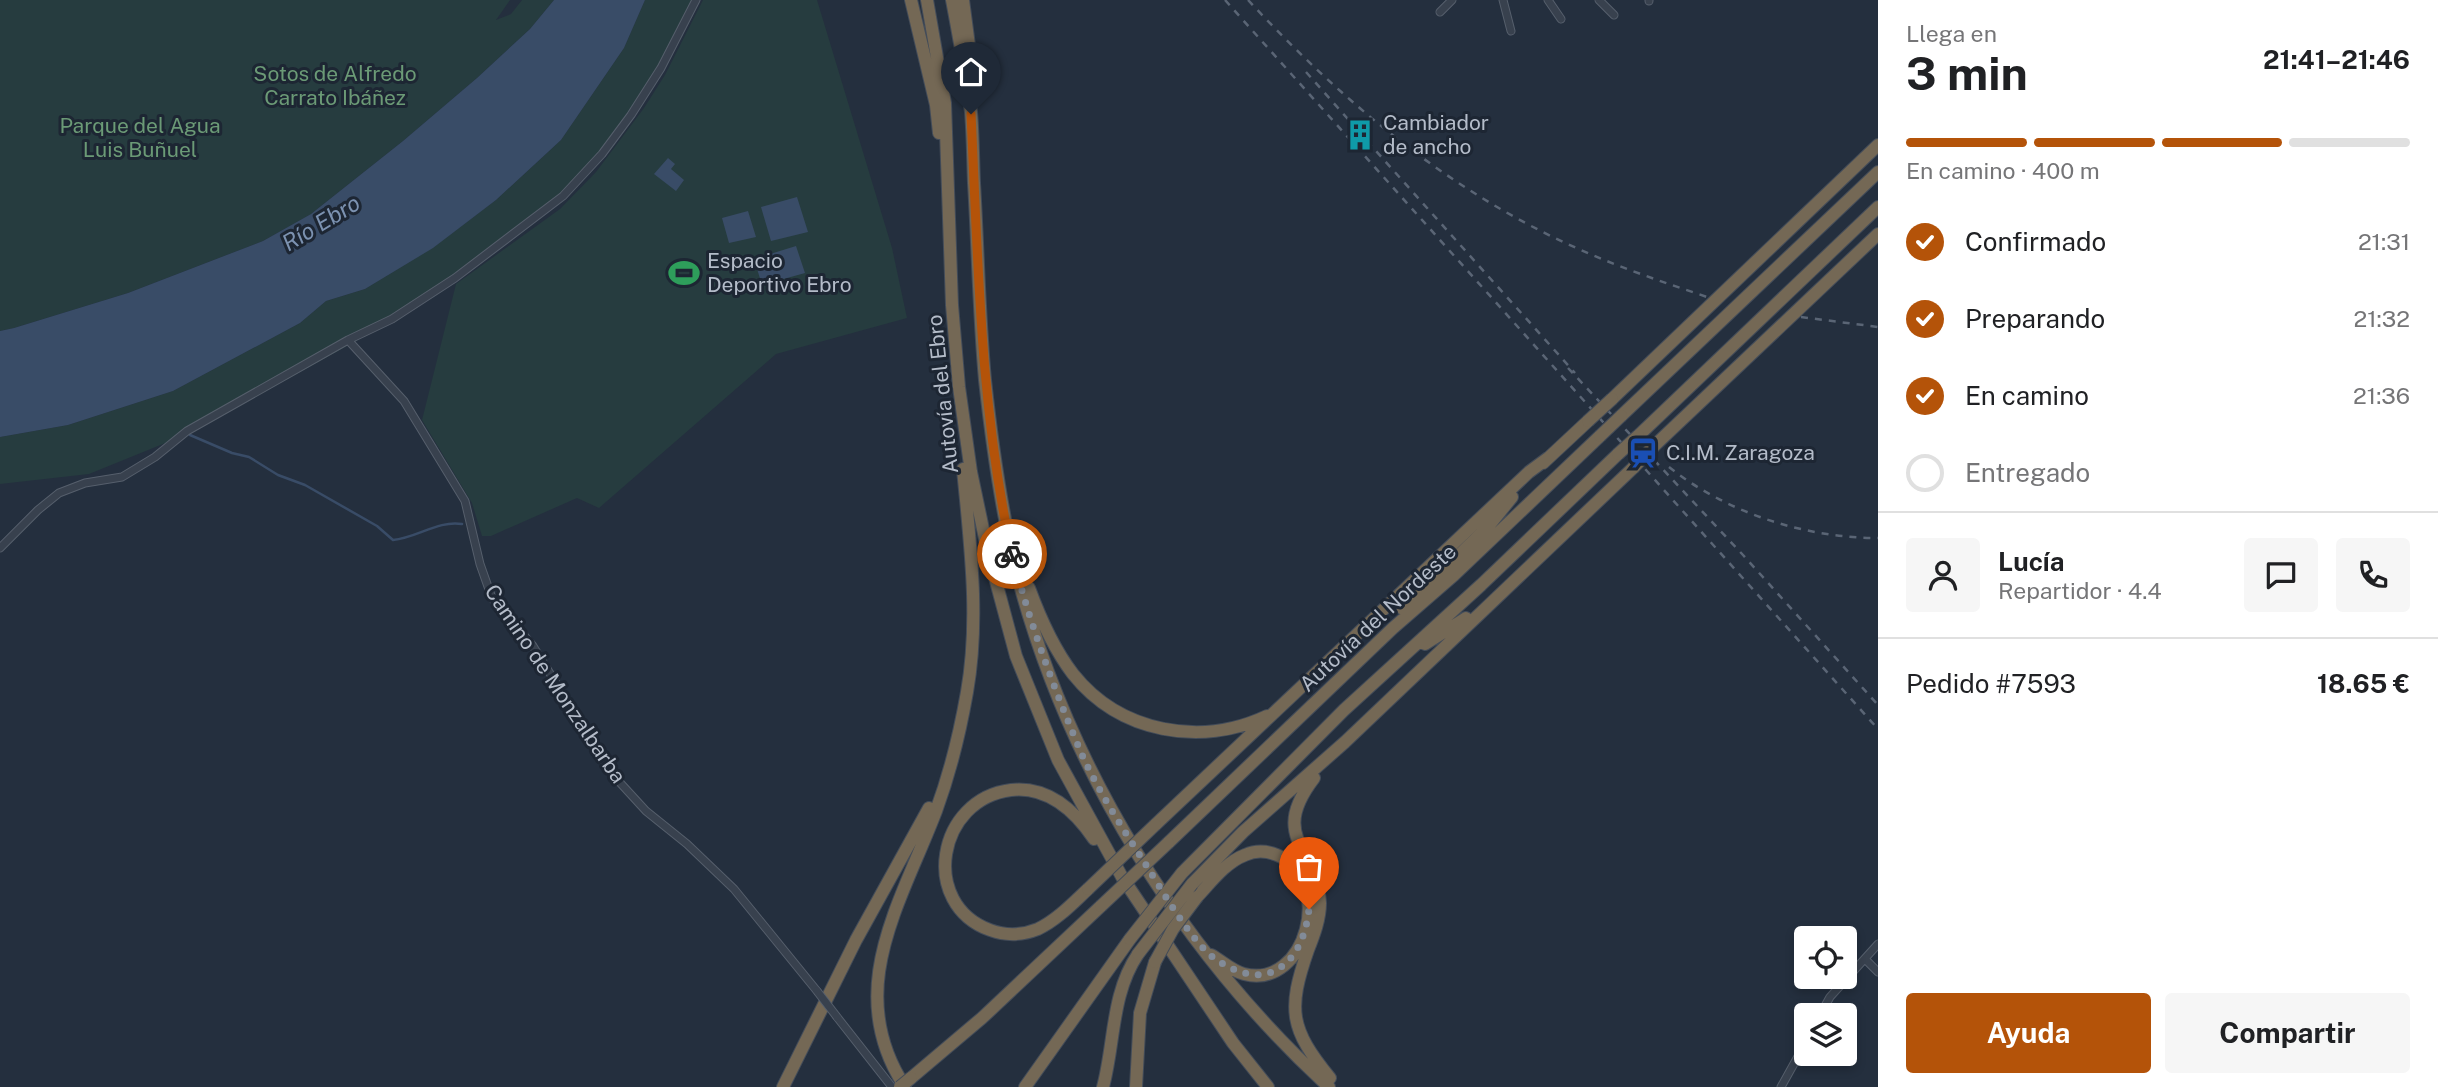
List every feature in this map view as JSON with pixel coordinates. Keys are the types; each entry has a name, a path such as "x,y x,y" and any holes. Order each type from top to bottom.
{"highway":[{"path":"911,0 936,105 950,250"},
{"name":"Autovía del Ebro","path":"928,0 945,103 952,305 959,387 971,472 986,548 1016,656 1058,760 1122,877 1233,1043 1268,1087"},
{"name":"Autovía del Ebro","path":"952,0 971,114 985,378 1002,499 1018,578 1041,651 1081,753 1151,873 1204,950 1251,1009 1329,1087"},
{"path":"963,0 971,58 971,114"},
{"path":"1393,628 1402,610 1487,528 1548,458 1878,145"},
{"name":"Autovía del Nordeste","path":"905,1084 982,1018 1878,172"},
{"name":"Autovía del Nordeste","path":"1025,1087 1130,939 1182,873 1344,710 1404,657 1878,207"},
{"path":"1103,1087 1117,1001 1127,973 1138,954 1195,891 1243,832 1345,742 1878,234"},
{"path":"1836,273 1878,239"},
{"path":"905,1084 895,1072 877,1013 880,955 891,919 936,810 953,754 969,681 974,606 954,387 952,305"},
{"path":"1185,972 1088,830 1070,810 1056,800 1024,790 1006,791 990,796 964,814 949,840 945,869 953,897 970,918 995,932 1020,934 1053,920 1088,889 1154,825 1529,472 1548,458"},
{"path":"1002,499 1027,582 1053,642 1074,676 1106,704 1141,722 1185,733 1228,730 1249,724 1279,708"},
{"path":"1404,657 1466,618 1509,584"},
{"path":"1336,1087 1307,1049 1296,1021 1295,997 1320,904 1313,876 1297,841 1294,817 1303,793 1345,742"},
{"path":"783,1087 856,940 926,814 953,754"},
{"path":"1136,1087 1140,1013 1155,962 1195,891 1247,854 1260,851 1281,857 1294,867 1304,883 1309,900 1308,919 1298,948 1289,960 1272,972 1253,975 1239,972 1204,950"}],"street":[{"path":"0,548 59,493 85,483 122,477 155,457 187,431 392,318 454,278 563,196 602,154 631,116 661,68 696,0"},
{"path":"1440,12 1452,0"},
{"path":"1503,0 1511,31"},
{"path":"1548,0 1561,19"},
{"path":"1599,0 1614,15"},
{"name":"Camino de Monzalbarba","path":"348,340 404,401 465,501 480,564 492,598 533,646 612,775 646,811 687,844 734,889 892,1087"},
{"path":"1827,1003 1878,944"},
{"path":"1865,959 1878,972"},
{"path":"1781,1087 1794,1064"}],"green space":[{"name":"Sotos de Alfredo Carrato Ibáñez","path":"0,0 510,0 496,20 511,14 522,0 554,0 530,29 477,78 311,214 263,241 128,293 0,331"},
{"path":"645,0 696,0 631,115 563,196 412,310 190,433 89,474 0,484 0,437 68,425 173,391 300,323 326,301 365,289 434,247 496,200 561,140 624,48"},
{"name":"Espacio Deportivo Ebro","path":"703,0 817,0 892,248 907,318 776,354 599,508 577,498 491,536 482,536 472,503 422,420 456,284 560,209 596,172 665,75"}],"water":[{"name":"Río Ebro","path":"554,0 645,0 624,48 561,140 496,200 433,248 365,289 326,301 300,323 173,391 68,425 0,437 0,331 128,293 263,241 311,214 477,78 530,29"},
{"path":"668,158 675,164 671,169 684,180 676,191 654,174"},
{"path":"797,197 808,232 771,241 761,207"},
{"path":"748,211 756,237 729,243 722,218"},
{"path":"796,246 805,273 762,285 754,259"}],"waterway":[{"path":"190,435 232,453 249,457 278,475 305,485 377,526 393,540 444,525 462,524"}],"railway":[{"path":"1225,0 1878,729"},
{"path":"1248,0 1361,109 1444,173 1533,227 1597,257 1710,298"},
{"path":"1306,72 1355,127"},
{"path":"1367,141 1575,373"},
{"path":"1801,317 1878,327"},
{"path":"1568,368 1743,555 1878,705"},
{"path":"1669,467 1716,498 1768,520 1823,533 1878,538"}],"way so far":[{"path":"1012,554 1041,651 1081,753 1125,831 1204,950 1239,972 1253,975 1272,972 1289,960 1298,948 1309,909"}],"place":[{"name":"Cambiador de ancho","path":"1360,135"},
{"name":"Espacio Deportivo Ebro","path":"684,273"},
{"name":"C.I.M. Zaragoza","path":"1643,453"}],"route":[{"path":"971,114 985,378 992,438 1012,554"}],"park label":[{"name":"Parque del Agua Luis Buñuel","path":"140,138"}]}
